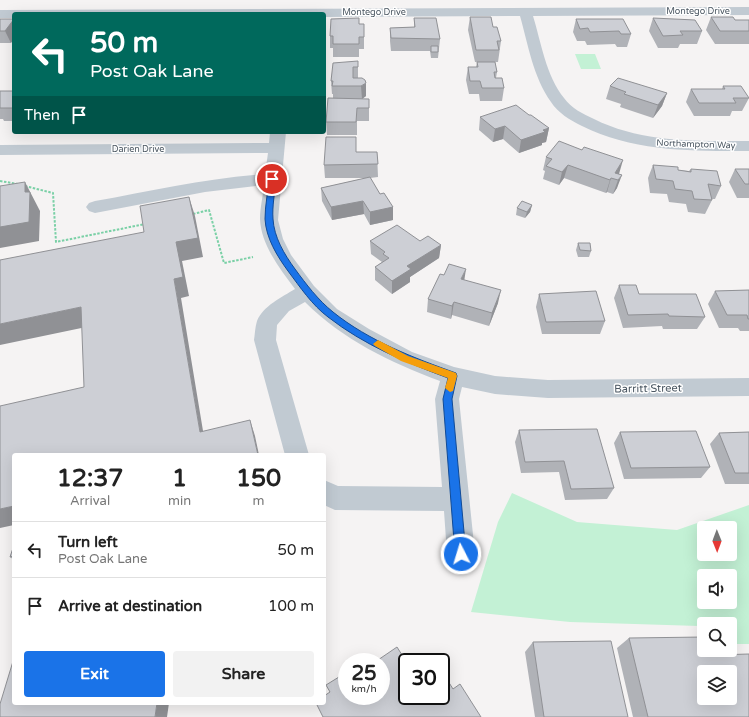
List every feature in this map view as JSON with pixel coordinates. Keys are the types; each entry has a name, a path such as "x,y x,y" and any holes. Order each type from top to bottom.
{"street":[{"name":"Montego Drive","path":"118,12 295,9 525,12 749,11"},
{"name":"Northampton Way","path":"525,12 549,85 556,99 573,115 596,127 627,138 655,144 749,146"},
{"name":"Montego Drive","path":"0,14 12,14"},
{"name":"Darien Drive","path":"0,150 277,140"},
{"name":"Barritt Street","path":"277,140 269,220 274,239 282,257 307,292 330,314 361,334 404,358 453,376 495,384 548,389 749,387"},
{"path":"95,207 198,187 247,180 272,179"},
{"path":"296,453 265,340 267,322 282,306 307,292"},
{"path":"453,376 447,399 461,554"},
{"path":"326,493 335,498 456,499"}],"path":[{"path":"0,181 6,181 53,193 56,242 148,223"},
{"path":"186,215 209,210 224,263 253,256"}],"green space":[{"path":"575,54 595,54 601,69 581,69"},
{"path":"512,493 577,522 677,530 697,523 697,561 737,561 737,521 703,521 749,505 749,644 737,644 737,617 697,617 697,626 570,622 471,612 498,522"}],"building":[{"path":"470,17 491,17 493,27 497,27 501,41 497,41 499,50 476,50"},
{"path":"711,17 733,17 735,20 749,20 749,31 720,31"},
{"path":"359,18 359,24 364,24 364,37 359,37 359,44 333,44 333,36 330,36 331,19"},
{"path":"414,18 436,18 440,39 391,38 390,28 415,27"},
{"path":"653,18 695,20 702,31 680,31 683,35 663,36"},
{"path":"0,19 12,19 12,22 5,31 0,31"},
{"path":"576,19 623,19 631,34 621,34 619,31 590,32 588,28 580,29"},
{"path":"431,46 438,46 438,52 431,52"},
{"path":"358,61 358,67 353,67 353,78 362,78 366,83 361,86 332,86 333,81 331,81 333,63"},
{"path":"477,62 495,62 497,72 494,72 495,78 502,78 504,88 482,88 480,81 470,81 468,67 478,67"},
{"path":"618,78 667,93 658,105 624,94 626,92 610,86"},
{"path":"723,86 741,86 749,98 733,98 736,103 699,103 691,89 725,89"},
{"path":"0,91 12,91 12,108 0,108"},
{"path":"328,98 369,99 369,108 357,108 356,122 326,122"},
{"path":"516,105 549,128 543,130 545,132 521,140 505,126 495,129 480,117"},
{"path":"326,137 356,137 356,152 377,152 378,164 324,165"},
{"path":"559,141 582,150 584,147 623,160 615,173 622,175 618,180 611,178 610,180 568,165 562,172 546,166 552,159 546,157"},
{"path":"653,165 678,167 678,170 691,172 691,169 717,171 721,186 708,184 712,200 694,199 692,191 675,189 673,181 656,179"},
{"path":"735,169 749,169 749,184 745,184"},
{"path":"370,177 380,194 384,193 393,207 370,212 363,201 331,207 321,188"},
{"path":"25,182 25,192 30,192 29,222 0,227 0,186"},
{"path":"189,197 198,238 176,242 183,277 174,279 200,432 250,420 258,453 12,453 12,506 0,509 0,406 84,387 81,307 0,324 0,260 144,232 140,206"},
{"path":"522,201 532,205 527,212 517,208"},
{"path":"397,225 420,241 428,236 441,245 407,266 411,269 392,281 375,267 389,258 383,254 385,252 370,241"},
{"path":"578,243 590,243 591,251 580,250"},
{"path":"449,264 466,269 461,279 501,290 492,313 454,302 452,306 428,299 440,274 444,275"},
{"path":"619,285 636,285 639,294 696,294 705,317 669,316 668,314 628,315"},
{"path":"749,290 749,319 747,315 727,315 715,291"},
{"path":"596,291 605,321 546,322 539,294"},
{"path":"597,429 614,488 571,489 564,461 525,462 519,430"},
{"path":"696,431 710,467 631,468 620,432"},
{"path":"749,432 749,473 735,473 719,433"},
{"path":"697,637 697,657 737,657 737,654 749,654 749,717 648,717 629,638"},
{"path":"611,641 628,717 544,717 533,642"},
{"path":"397,647 401,653 398,653 398,705 450,705 450,684 453,689 460,684 481,717 323,717 317,705 326,705 326,695 330,692 326,685 338,678 338,705 390,705 390,653 388,653"},
{"path":"12,665 12,705 157,705 155,717 0,717 0,704"}],"slow traffic":[{"path":"378,344 404,358 453,376 450,388"}],"route":[{"path":"272,179 269,220 274,239 282,257 307,292 330,314 361,334 404,358 453,376 447,399 461,554"}]}
